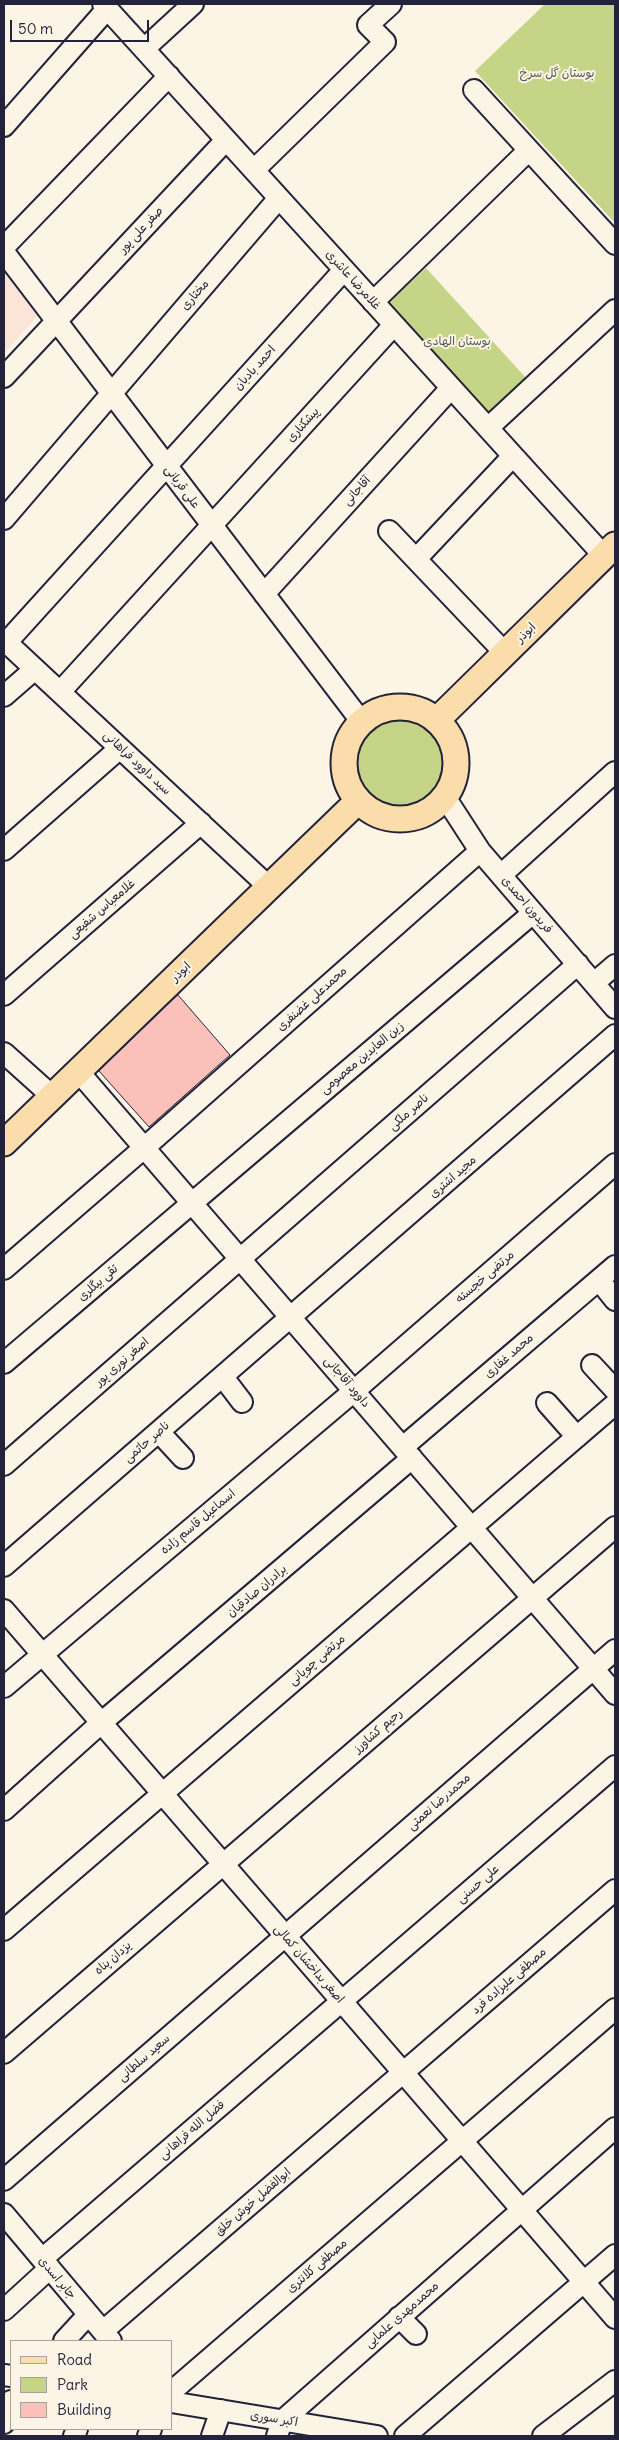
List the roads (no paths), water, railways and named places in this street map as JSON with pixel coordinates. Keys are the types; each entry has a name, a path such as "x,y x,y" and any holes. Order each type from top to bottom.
{"main road":[{"name":"ابوذر","path":"437,720 609,550"},
{"path":"408,706 423,711 437,720 448,733 454,749 456,765 453,782 445,797 433,808 418,816 402,819 378,815 358,801 348,787 343,770 344,752 350,735 361,722 391,707 408,706"},
{"name":"ابوذر","path":"4,1143 358,801"}],"street":[{"path":"144,48 192,4"},
{"path":"254,170 384,42 368,25 391,4"},
{"path":"4,126 105,6"},
{"name":"غلامرضا عاشری","path":"105,6 513,456 609,550"},
{"path":"4,247 169,76"},
{"path":"474,90 615,244"},
{"name":"صفر علی پور","path":"4,377 55,320 226,140"},
{"path":"373,302 529,150"},
{"name":"مختاری","path":"4,519 279,198"},
{"name":"علی قربانی","path":"4,252 361,722"},
{"name":"احمد بادبان","path":"5,641 167,466 344,270"},
{"path":"488,428 615,310"},
{"name":"پیشکناری","path":"60,692 394,324"},
{"name":"آقاجانی","path":"264,594 451,388"},
{"path":"417,558 513,456"},
{"path":"389,531 417,558 505,653"},
{"name":"سید داوود فراهانی","path":"5,641 269,886"},
{"path":"4,696 35,668"},
{"path":"4,850 120,748"},
{"path":"500,875 615,772"},
{"name":"فریدون احمدی","path":"445,797 480,851 615,1008"},
{"name":"غلامعباس شفیعی","path":"4,995 201,823"},
{"name":"محمدعلی غضنفری","path":"4,1269 480,851"},
{"name":"زین العابدین معصومی","path":"192,1203 533,912"},
{"name":"ناصر ملکی","path":"240,1259 578,964"},
{"path":"594,983 615,965"},
{"name":"مجید اشتری","path":"291,1318 615,1035"},
{"path":"4,1052 52,1096"},
{"name":"داوود آقاجانی","path":"78,1071 615,1694"},
{"name":"مرتضی خجسته","path":"354,1391 615,1164"},
{"name":"تقی بیگلری","path":"4,1363 192,1203"},
{"name":"اصغر نوری پور","path":"4,1465 240,1259"},
{"name":"محمد غفاری","path":"408,1453 615,1266"},
{"path":"599,1280 615,1300"},
{"name":"ناصر حاتمی","path":"4,1566 291,1318"},
{"path":"592,1365 615,1390"},
{"path":"223,1377 242,1402"},
{"name":"اسماعیل قاسم زاده","path":"4,1687 354,1391"},
{"path":"547,1404 577,1437"},
{"name":"مرتضی چوپانی","path":"4,1930 615,1404"},
{"path":"159,1432 184,1458"},
{"name":"برادران صادقیان","path":"4,1810 408,1453"},
{"name":"رحیم کشاورز","path":"223,1864 615,1526"},
{"name":"اصغر بداخشان کمالی","path":"4,1610 615,2318"},
{"name":"محمدرضا نعمتی","path":"285,1936 615,1650"},
{"name":"علی حسنی","path":"342,2001 615,1766"},
{"name":"یزدان پناه","path":"4,2053 223,1864"},
{"name":"مصطفی علیزاده فرد","path":"403,2073 615,1890"},
{"name":"سعید سلطانی","path":"4,2180 285,1936"},
{"name":"فضل الله فراهانی","path":"4,2310 46,2264 342,2001"},
{"name":"مصطفی کلانتری","path":"172,2391 615,2010"},
{"name":"ابوالفضل خوش خلق","path":"107,2336 403,2073"},
{"name":"محمدمهدی علمایی","path":"280,2428 399,2317 615,2128"},
{"name":"جابر اسدی","path":"5,2219 107,2336"},
{"path":"405,2436 615,2255"},
{"path":"65,2340 88,2315"},
{"path":"399,2317 416,2334"},
{"path":"543,2436 615,2381"},
{"name":"اکبر سوری","path":"172,2402 221,2410 280,2428 377,2436"},
{"path":"4,2423 10,2404"},
{"path":"212,2436 221,2410"}],"park label":[{"name":"بوستان گل سرخ","path":"557,74"},
{"name":"بوستان الهادی","path":"457,342"}]}
